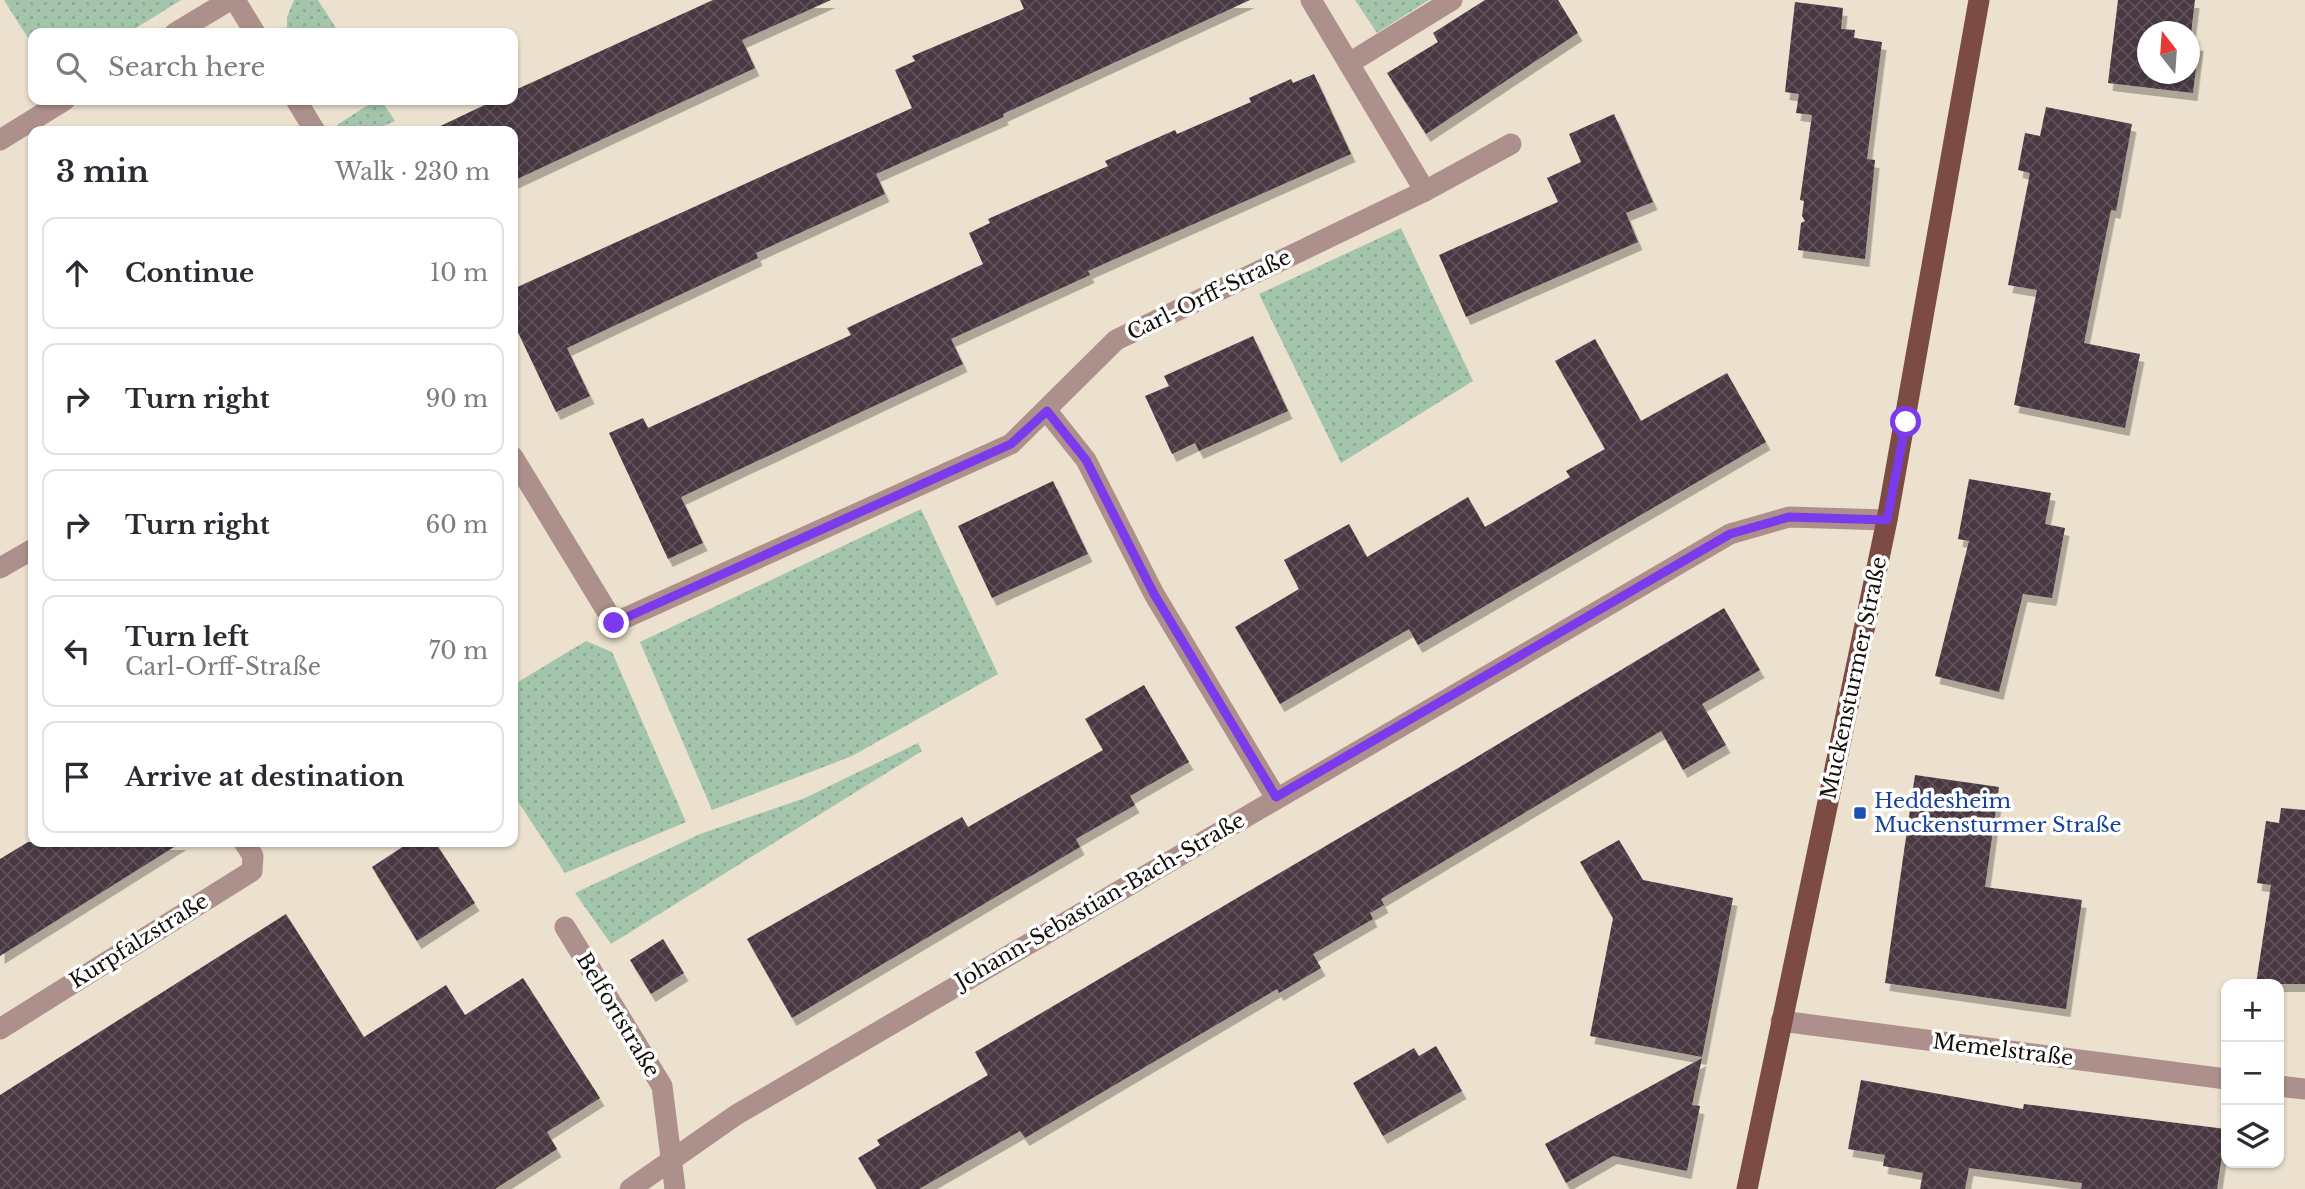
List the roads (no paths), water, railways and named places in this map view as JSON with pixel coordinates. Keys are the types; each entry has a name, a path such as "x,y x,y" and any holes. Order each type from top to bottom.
{"main road":[{"name":"Muckensturmer Straße","path":"1747,1189 1887,520 1979,0"}],"street":[{"path":"184,28 233,0 253,28"},
{"path":"1311,0 1351,62 1425,191"},
{"path":"1351,62 1452,0"},
{"path":"0,140 57,105"},
{"path":"299,105 312,126"},
{"name":"Carl-Orff-Straße","path":"518,465 614,623 1011,444 1116,340 1425,191 1511,144"},
{"path":"1047,411 1086,460 1154,594 1276,797"},
{"name":"Johann-Sebastian-Bach-Straße","path":"630,1189 736,1115 1730,534 1789,517 1887,520"},
{"path":"0,568 28,552"},
{"name":"Kurpfalzstraße","path":"0,1029 252,871 253,856 247,847"},
{"name":"Belfortstraße","path":"565,928 662,1086 675,1189"},
{"name":"Memelstraße","path":"1781,1021 2221,1078"},
{"path":"2284,1087 2305,1089"}],"place":[{"name":"Heddesheim Muckensturmer Straße","path":"1860,813"}]}
